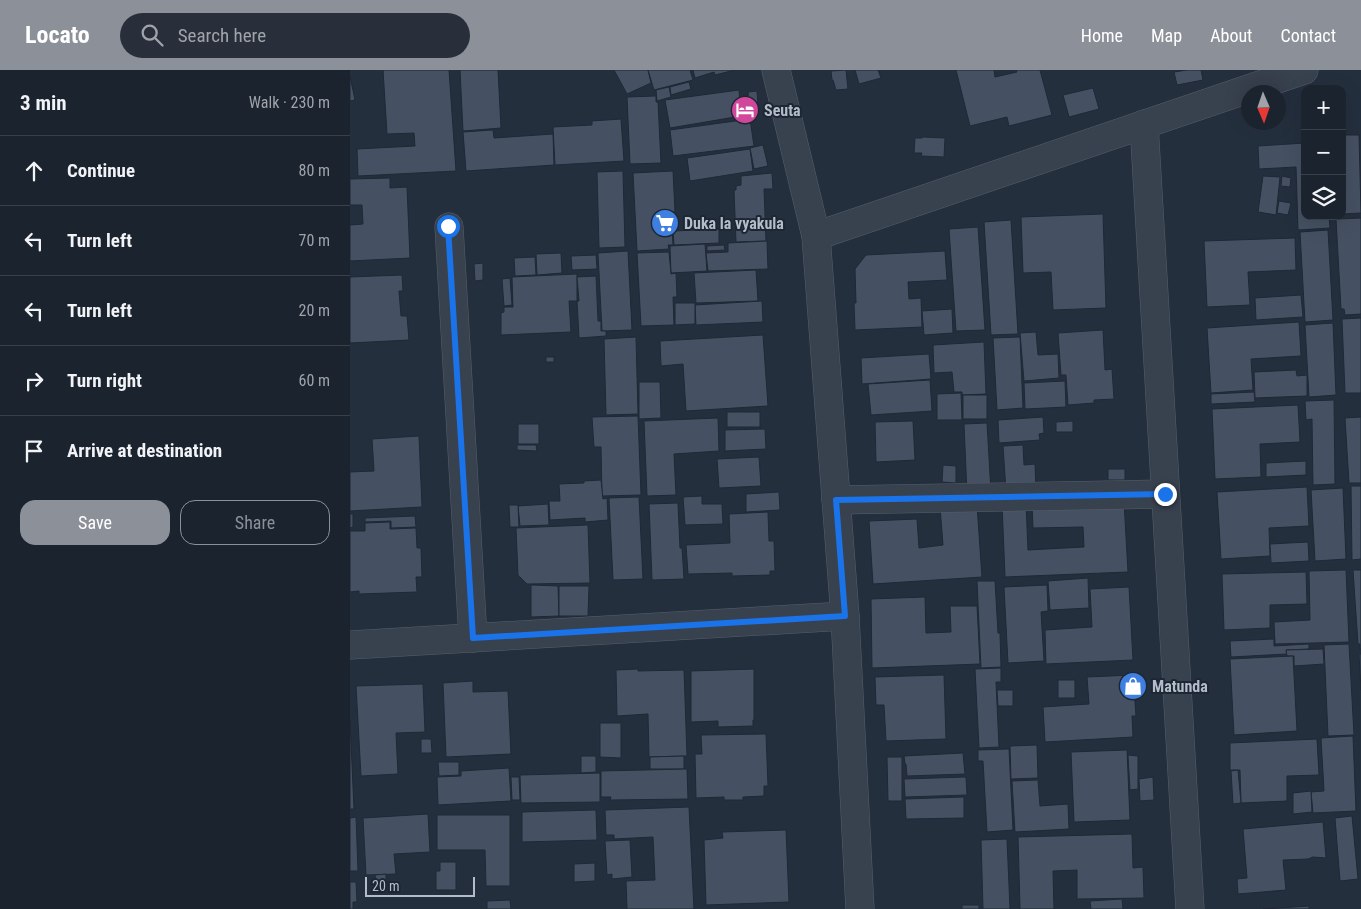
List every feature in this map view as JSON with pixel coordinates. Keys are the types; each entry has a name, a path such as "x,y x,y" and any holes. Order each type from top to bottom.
{"street":[{"path":"776,70 816,236 845,616 860,909"},
{"path":"816,236 1304,70"},
{"path":"1144,124 1190,909"},
{"path":"448,226 473,638"},
{"path":"836,500 1165,494"},
{"path":"350,645 845,616"}],"building":[{"path":"383,70 449,70 456,171 358,176 357,149 415,146 414,133 387,134"},
{"path":"460,70 498,70 501,128 463,131"},
{"path":"614,70 648,70 651,83 627,94"},
{"path":"648,70 690,70 693,80 654,90"},
{"path":"693,70 735,70 715,75 714,72 695,78"},
{"path":"846,70 848,89 836,90 831,71"},
{"path":"855,70 878,70 881,78 859,84"},
{"path":"956,70 994,70 995,77 1017,72 1016,70 1040,70 1052,115 1009,126 1007,117 970,126"},
{"path":"1201,70 1203,80 1177,85 1174,72"},
{"path":"350,76 355,100 350,101"},
{"path":"689,82 691,89 671,95 670,87"},
{"path":"669,87 671,97 657,101 656,90"},
{"path":"1093,88 1099,109 1069,117 1063,95"},
{"path":"739,90 741,116 670,128 665,100"},
{"path":"757,91 758,105 749,106 748,92"},
{"path":"656,96 656,102 658,102 661,163 630,164 627,97"},
{"path":"621,119 624,161 555,165 553,127 592,125 592,121"},
{"path":"750,119 754,146 673,156 670,130"},
{"path":"493,130 494,138 553,134 554,165 466,171 463,132"},
{"path":"1346,135 1359,135 1361,213 1346,214"},
{"path":"915,138 945,138 944,157 921,156 922,153 914,153"},
{"path":"1301,143 1301,220 1329,220 1330,228 1298,230 1296,167 1259,169 1258,146"},
{"path":"763,145 768,166 754,169 750,148"},
{"path":"750,149 753,171 690,181 687,158"},
{"path":"623,171 625,247 599,248 597,172"},
{"path":"673,171 675,212 671,212 673,245 668,245 669,249 637,251 633,173"},
{"path":"772,173 773,189 764,189 766,241 736,242 734,190 736,190 736,186 741,185 741,176"},
{"path":"1263,176 1280,177 1276,215 1258,212"},
{"path":"1282,176 1291,178 1290,187 1281,186"},
{"path":"390,178 390,188 407,187 410,258 350,261 350,225 363,224 362,205 350,205 350,179"},
{"path":"1279,201 1291,203 1288,215 1277,213"},
{"path":"1103,214 1106,308 1053,310 1051,272 1023,273 1021,217"},
{"path":"1361,218 1361,314 1345,315 1344,309 1341,309 1336,220"},
{"path":"1011,220 1018,334 991,335 984,222"},
{"path":"978,227 985,330 956,331 949,229"},
{"path":"719,229 719,243 674,245 673,231"},
{"path":"1328,230 1333,320 1305,322 1300,232"},
{"path":"1295,238 1296,270 1248,272 1250,305 1207,307 1204,241"},
{"path":"767,241 768,269 708,271 706,253 728,252 728,243"},
{"path":"705,244 707,271 671,273 670,246"},
{"path":"724,245 725,250 707,251 707,246"},
{"path":"628,251 632,330 602,331 598,253"},
{"path":"945,251 947,280 908,282 909,299 921,298 922,327 855,330 855,269 866,255"},
{"path":"669,252 671,274 676,273 677,297 673,297 674,325 641,326 637,253"},
{"path":"561,253 562,273 537,275 536,254"},
{"path":"596,255 597,269 572,270 571,256"},
{"path":"535,257 536,275 515,276 514,258"},
{"path":"483,263 483,280 475,281 474,264"},
{"path":"756,270 758,301 696,303 694,273"},
{"path":"577,274 577,301 569,301 571,332 501,335 501,313 504,312 504,307 513,307 512,277"},
{"path":"402,275 403,291 399,291 401,316 407,316 409,340 350,343 350,277"},
{"path":"596,276 598,321 601,321 601,331 606,331 606,336 579,338 577,277"},
{"path":"510,278 512,305 504,306 502,279"},
{"path":"1301,295 1303,317 1256,320 1255,298"},
{"path":"762,301 763,322 696,325 695,305"},
{"path":"675,303 695,303 695,324 675,325"},
{"path":"952,309 953,333 924,335 922,311"},
{"path":"1361,318 1361,393 1345,393 1342,319"},
{"path":"1299,322 1301,356 1251,359 1253,390 1211,393 1207,328"},
{"path":"1333,323 1336,395 1309,397 1305,325"},
{"path":"1103,330 1105,370 1112,369 1114,399 1094,400 1094,403 1068,405 1066,375 1061,375 1058,333"},
{"path":"1036,332 1038,355 1058,354 1059,378 1024,381 1020,333"},
{"path":"763,335 768,406 686,411 683,364 661,366 660,341"},
{"path":"636,337 638,414 606,415 604,339"},
{"path":"1020,337 1023,408 997,410 993,338"},
{"path":"984,342 986,394 962,395 962,392 954,392 952,372 934,373 933,345"},
{"path":"929,354 931,379 862,384 861,358"},
{"path":"546,357 554,357 554,362 546,362"},
{"path":"1296,370 1297,376 1307,375 1307,396 1255,398 1254,372"},
{"path":"930,380 932,411 871,415 868,384"},
{"path":"1065,381 1066,407 1025,409 1024,383"},
{"path":"639,382 660,382 661,418 639,419"},
{"path":"1254,392 1255,402 1211,404 1211,394"},
{"path":"961,393 962,420 937,420 937,394"},
{"path":"963,395 987,395 987,419 963,419"},
{"path":"1334,400 1335,484 1313,485 1312,419 1306,420 1305,401"},
{"path":"1298,405 1300,442 1260,444 1261,477 1215,479 1212,409"},
{"path":"727,412 760,412 760,427 727,427"},
{"path":"638,416 641,495 602,496 601,447 594,447 592,417"},
{"path":"1043,417 1044,433 1039,434 1040,440 999,443 998,420"},
{"path":"1361,417 1361,483 1349,483 1345,418"},
{"path":"718,418 719,451 674,454 676,495 647,496 644,421"},
{"path":"913,421 915,460 876,462 875,422"},
{"path":"1073,421 1073,432 1056,432 1056,422"},
{"path":"987,423 991,492 967,494 964,424"},
{"path":"518,424 539,424 539,444 518,444"},
{"path":"765,429 766,449 725,451 725,430"},
{"path":"419,436 422,507 350,511 350,472 374,471 372,439"},
{"path":"517,445 536,445 537,451 517,450"},
{"path":"1023,445 1024,465 1035,464 1036,490 1006,491 1003,446"},
{"path":"759,457 761,486 719,488 717,459"},
{"path":"1306,461 1306,475 1266,477 1266,463"},
{"path":"943,465 956,466 956,483 942,482"},
{"path":"1108,469 1125,469 1125,480 1108,480"},
{"path":"601,480 603,499 607,498 608,520 585,522 585,518 550,520 549,501 560,501 559,484"},
{"path":"1351,486 1361,486 1361,559 1352,560"},
{"path":"1307,487 1309,526 1269,528 1270,556 1221,559 1217,492"},
{"path":"1343,488 1346,559 1315,561 1311,490"},
{"path":"779,492 780,510 746,512 746,494"},
{"path":"702,496 702,504 722,504 723,524 685,525 683,497"},
{"path":"639,497 643,579 613,580 609,498"},
{"path":"1124,501 1128,572 1005,577 1002,504 1026,503 1028,550 1084,547 1083,527 1033,528 1032,505"},
{"path":"678,503 680,548 682,548 684,579 652,580 649,504"},
{"path":"548,504 549,525 520,526 518,506"},
{"path":"509,505 518,505 519,527 510,527"},
{"path":"977,505 982,577 873,584 869,521 917,519 919,548 943,545 940,507"},
{"path":"768,512 769,541 774,541 775,571 770,571 770,575 732,576 732,573 688,574 686,545 730,543 729,514"},
{"path":"350,514 353,514 353,527 350,528"},
{"path":"415,516 416,527 391,528 391,521 365,522 365,518"},
{"path":"390,522 390,529 416,528 417,548 421,548 422,577 416,577 417,592 359,594 359,591 350,592 350,531 365,531 365,523"},
{"path":"588,525 590,583 527,584 518,575 516,528"},
{"path":"1308,542 1309,561 1271,563 1270,544"},
{"path":"1346,570 1349,642 1275,644 1274,622 1310,620 1309,571"},
{"path":"1353,570 1361,570 1361,649 1360,644 1358,644"},
{"path":"1306,572 1307,604 1270,605 1270,628 1224,630 1222,574"},
{"path":"1088,578 1089,608 1050,610 1048,581"},
{"path":"977,581 995,581 1001,667 981,668"},
{"path":"531,585 558,586 559,616 531,617"},
{"path":"1047,585 1048,611 1041,612 1044,661 1008,663 1004,587"},
{"path":"559,586 589,586 588,616 559,616"},
{"path":"1129,587 1133,660 1046,664 1045,630 1092,627 1090,589"},
{"path":"925,597 926,633 951,632 950,606 977,606 980,664 872,668 871,599"},
{"path":"1274,639 1274,646 1309,644 1309,649 1286,650 1287,654 1231,657 1230,641"},
{"path":"1349,644 1354,735 1328,736 1324,645"},
{"path":"1323,649 1324,664 1294,666 1294,656 1287,656 1286,650"},
{"path":"1359,654 1361,654 1361,690"},
{"path":"1293,656 1297,731 1234,735 1230,659"},
{"path":"1001,668 1001,682 996,682 999,747 979,748 975,669"},
{"path":"638,669 638,671 684,670 687,756 649,757 648,714 617,716 616,670"},
{"path":"754,669 753,726 718,727 718,721 691,722 691,671"},
{"path":"944,675 946,739 886,741 884,705 876,705 875,677"},
{"path":"1133,675 1136,716 1132,716 1133,737 1045,742 1043,707 1089,704 1087,677"},
{"path":"1058,680 1075,680 1075,698 1058,698"},
{"path":"473,681 473,692 508,691 511,754 446,757 443,683"},
{"path":"423,684 425,732 396,733 398,774 361,776 356,686"},
{"path":"997,690 1013,690 1013,706 998,706"},
{"path":"350,719 354,809 350,809"},
{"path":"600,723 621,723 621,758 600,757"},
{"path":"766,734 768,786 764,786 764,796 743,797 743,800 724,800 724,797 696,798 695,754 702,754 701,735"},
{"path":"1353,736 1356,811 1313,813 1311,792 1324,791 1321,738"},
{"path":"421,739 431,739 432,753 421,753"},
{"path":"1317,739 1319,775 1287,776 1287,801 1241,803 1240,770 1230,770 1230,743"},
{"path":"1037,745 1038,778 1011,779 1010,746"},
{"path":"1009,749 1013,830 987,832 983,761 978,761 978,750"},
{"path":"1127,750 1130,820 1074,822 1071,752"},
{"path":"963,753 965,774 907,776 904,756"},
{"path":"1128,755 1138,756 1138,789 1130,790"},
{"path":"581,756 596,756 596,772 581,773"},
{"path":"684,756 684,769 650,769 650,757"},
{"path":"887,757 902,757 902,801 888,801"},
{"path":"438,762 459,762 459,775 439,776"},
{"path":"509,768 511,801 438,805 437,777 461,776 461,771"},
{"path":"687,769 688,799 610,800 611,797 601,797 601,771"},
{"path":"1238,770 1241,803 1233,804 1231,771"},
{"path":"600,773 600,802 521,803 520,775"},
{"path":"511,777 519,777 520,800 512,800"},
{"path":"966,777 967,795 905,797 904,779"},
{"path":"1153,777 1154,800 1140,801 1139,779"},
{"path":"1038,780 1040,806 1068,804 1069,829 1015,832 1012,781"},
{"path":"1311,791 1312,812 1293,814 1293,793"},
{"path":"964,797 964,818 906,819 905,799"},
{"path":"689,807 694,909 627,909 626,881 655,880 653,837 614,839 614,835 606,835 605,810"},
{"path":"596,810 597,840 522,842 522,812"},
{"path":"428,814 430,852 394,854 396,874 366,875 363,818"},
{"path":"437,815 510,815 510,886 486,886 485,850 437,850"},
{"path":"1352,816 1358,879 1340,881 1335,818"},
{"path":"356,817 358,871 350,871 350,818"},
{"path":"1323,822 1326,858 1313,857 1283,860 1286,890 1238,894 1237,879 1247,878 1243,829"},
{"path":"786,830 789,902 706,905 704,840 723,838 722,832"},
{"path":"1132,834 1133,868 1143,867 1144,898 1077,899 1077,870 1053,871 1054,909 1020,909 1018,837"},
{"path":"1007,839 1010,909 983,909 981,840"},
{"path":"630,840 632,877 612,879 612,874 607,875 605,841"},
{"path":"440,862 456,862 456,890 436,890 436,871 440,871"},
{"path":"595,863 595,881 574,882 574,864"},
{"path":"386,874 386,882 376,883 375,875"},
{"path":"350,882 356,882 357,902 353,902 353,909 350,909"},
{"path":"1122,899 1123,909 1091,909 1090,901"},
{"path":"510,900 511,909 487,909 487,901"},
{"path":"962,905 979,905 979,909 962,909"},
{"path":"1309,906 1309,909 1263,909"}],"place":[{"name":"Seuta","path":"745,110"},
{"name":"Duka la vyakula","path":"665,223"},
{"name":"Matunda","path":"1133,686"}],"route":[{"path":"448,226 473,638 845,616 836,500 1165,494"}]}
